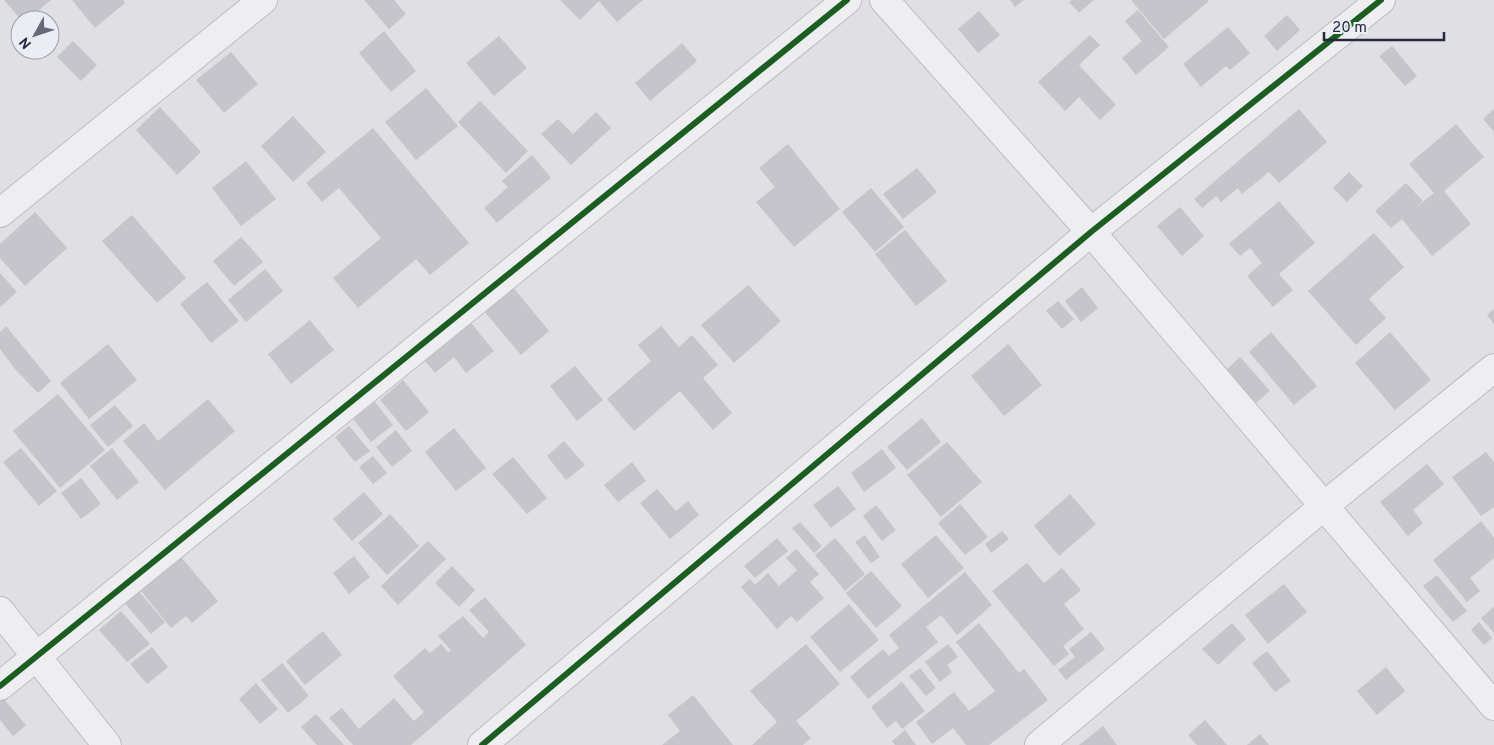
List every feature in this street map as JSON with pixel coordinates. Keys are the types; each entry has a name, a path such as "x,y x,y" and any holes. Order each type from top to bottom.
{"street":[{"path":"0,213 263,0"},
{"path":"0,686 847,0"},
{"path":"884,0 1091,232 1494,706"},
{"path":"482,745 1091,232 1381,0"},
{"path":"1039,745 1324,506 1494,368"},
{"path":"0,611 107,745"}],"building":[{"path":"4,0 51,0 39,10 12,10"},
{"path":"72,0 123,0 125,3 95,28"},
{"path":"364,0 394,0 406,14 389,29"},
{"path":"560,0 643,0 617,22 599,1 580,20"},
{"path":"1010,0 1024,0 1015,7"},
{"path":"1072,0 1094,0 1079,13 1069,2"},
{"path":"1131,0 1208,0 1209,1 1164,39"},
{"path":"1138,10 1169,47 1136,75 1122,58 1142,41 1125,21"},
{"path":"979,11 1000,35 978,53 958,29"},
{"path":"1287,15 1300,30 1277,51 1264,36"},
{"path":"1228,27 1250,53 1230,70 1226,66 1201,87 1183,64"},
{"path":"384,31 416,71 391,92 359,53"},
{"path":"1090,35 1100,45 1079,65 1116,105 1100,120 1079,97 1065,111 1038,82"},
{"path":"499,36 527,68 494,96 466,63"},
{"path":"73,41 97,65 81,81 60,60 60,54"},
{"path":"682,43 697,61 650,101 635,83"},
{"path":"1392,46 1417,76 1405,86 1379,56"},
{"path":"231,52 258,84 224,113 196,80"},
{"path":"426,88 458,126 416,160 385,122"},
{"path":"480,101 528,151 506,173 458,122"},
{"path":"160,107 201,152 177,175 136,130"},
{"path":"1299,109 1327,142 1279,183 1269,172 1242,194 1238,188 1221,202 1216,196 1202,208 1194,199"},
{"path":"1494,109 1494,132 1483,119"},
{"path":"596,112 611,128 571,165 541,134 558,119 573,134"},
{"path":"293,116 326,152 293,182 261,146"},
{"path":"1456,124 1484,157 1444,191 1471,224 1432,256 1402,219 1391,228 1375,211 1406,183 1423,201 1412,211 1434,193 1409,164"},
{"path":"373,128 469,243 430,275 416,259 358,308 333,278 381,238 339,188 322,202 306,183"},
{"path":"788,144 840,209 794,247 756,202 775,187 759,168"},
{"path":"532,155 551,178 497,223 484,208 508,187 502,181"},
{"path":"246,161 276,199 241,226 212,188"},
{"path":"917,168 937,192 903,219 883,194"},
{"path":"1349,172 1363,186 1347,202 1333,188"},
{"path":"871,188 904,227 875,252 842,212"},
{"path":"1279,201 1315,243 1279,274 1293,290 1273,307 1247,276 1262,263 1250,248 1240,256 1229,244"},
{"path":"1180,207 1204,236 1182,256 1157,226"},
{"path":"35,212 67,248 25,286 0,258 0,244"},
{"path":"132,215 186,278 157,303 102,241"},
{"path":"905,230 947,281 916,306 875,254"},
{"path":"1374,233 1404,267 1369,299 1386,318 1356,345 1308,291"},
{"path":"241,237 263,262 234,286 213,261"},
{"path":"265,269 283,291 246,322 228,300"},
{"path":"0,273 17,292 0,307"},
{"path":"207,282 239,321 211,343 180,304"},
{"path":"748,285 781,321 734,363 701,325"},
{"path":"512,286 549,331 521,355 483,310"},
{"path":"1082,287 1098,308 1081,322 1065,301"},
{"path":"1058,301 1074,319 1062,329 1046,311"},
{"path":"1494,309 1494,324 1487,315"},
{"path":"310,320 334,350 291,384 268,354"},
{"path":"471,323 494,351 466,373 454,357 435,373 425,361"},
{"path":"6,326 51,381 38,393 15,369 0,349 0,331"},
{"path":"661,326 679,347 692,335 718,365 703,378 732,413 713,430 680,391 634,431 607,399 651,361 638,345"},
{"path":"1271,332 1317,386 1294,405 1249,352"},
{"path":"1390,332 1431,380 1395,410 1355,363"},
{"path":"108,344 137,380 89,419 60,383"},
{"path":"1008,344 1042,385 1004,416 971,376"},
{"path":"1240,357 1270,391 1256,403 1226,370"},
{"path":"575,366 603,400 577,421 550,386"},
{"path":"403,380 429,412 406,431 380,400"},
{"path":"58,394 105,450 60,488 13,431"},
{"path":"208,399 235,431 165,490 123,441 144,423 158,441"},
{"path":"375,402 393,425 371,442 353,419"},
{"path":"115,405 133,426 108,447 90,425"},
{"path":"922,418 941,442 907,470 887,447"},
{"path":"349,426 370,451 355,462 335,437"},
{"path":"454,428 486,468 456,491 425,452"},
{"path":"396,430 412,451 392,467 376,447"},
{"path":"564,441 585,465 566,480 547,456"},
{"path":"947,442 982,482 941,517 907,475"},
{"path":"21,448 57,491 39,506 3,462"},
{"path":"112,448 139,482 117,500 90,466"},
{"path":"882,449 896,468 864,492 851,473"},
{"path":"1486,452 1494,462 1494,507 1481,516 1452,477"},
{"path":"373,456 387,473 373,484 359,467"},
{"path":"513,457 547,498 527,514 492,474"},
{"path":"632,462 646,481 618,502 604,485"},
{"path":"1427,464 1444,484 1413,510 1423,523 1408,536 1380,502"},
{"path":"81,478 101,504 81,519 61,493"},
{"path":"838,486 856,509 831,528 813,505"},
{"path":"657,489 676,511 688,501 699,515 670,539 640,503"},
{"path":"364,492 383,514 352,541 333,519"},
{"path":"1070,494 1096,524 1059,556 1034,526"},
{"path":"960,504 988,537 965,555 938,523"},
{"path":"876,505 896,530 882,541 863,516"},
{"path":"390,514 419,546 387,575 358,543"},
{"path":"1481,521 1494,538 1494,558 1470,578 1480,591 1467,602 1433,560"},
{"path":"800,522 822,546 814,553 792,528"},
{"path":"1002,531 1009,539 991,553 985,544"},
{"path":"865,535 880,557 871,563 855,542"},
{"path":"936,535 964,568 928,598 901,564"},
{"path":"777,538 788,551 755,578 744,566"},
{"path":"835,538 865,574 845,591 815,555"},
{"path":"428,541 446,559 398,605 381,586"},
{"path":"796,549 819,574 810,582 824,598 797,622 791,616 777,629 741,587 750,579 755,585 768,573 779,586 797,570 786,558"},
{"path":"177,552 218,601 192,623 186,616 171,628 137,586"},
{"path":"354,556 370,577 349,594 333,573"},
{"path":"1027,563 1044,583 1062,568 1081,590 1064,604 1084,629 1063,646 1069,654 1054,666 992,591"},
{"path":"452,566 475,590 459,607 435,583"},
{"path":"871,571 902,606 876,628 846,593"},
{"path":"965,572 992,605 957,635 941,615 926,627 938,642 868,699 850,677 883,649 889,656 899,648 889,635"},
{"path":"1437,575 1467,611 1453,622 1423,586"},
{"path":"1284,584 1307,612 1268,644 1245,615"},
{"path":"137,589 165,622 151,634 123,601"},
{"path":"485,597 526,645 411,745 353,745 329,718 342,708 359,729 394,698 414,721 424,712 393,676 425,648 430,653 441,644 448,652 451,650 438,636 463,616 483,638 489,632 469,610"},
{"path":"849,604 879,640 840,672 810,637"},
{"path":"1494,607 1494,633 1481,618"},
{"path":"121,611 150,644 127,662 99,630"},
{"path":"1479,622 1492,638 1484,645 1471,630"},
{"path":"979,623 1019,673 1024,669 1048,700 989,745 966,745 953,728 932,744 916,722 954,692 969,711 995,691 956,642"},
{"path":"1232,623 1246,639 1218,665 1202,649"},
{"path":"323,631 342,655 305,685 286,661"},
{"path":"1091,632 1105,649 1066,680 1058,670 1075,657 1069,649"},
{"path":"806,644 840,684 796,721 811,738 803,745 752,745 777,722 750,691"},
{"path":"948,644 958,657 947,665 952,672 940,682 925,662"},
{"path":"152,647 168,667 147,684 130,664"},
{"path":"1267,651 1291,681 1275,692 1252,663"},
{"path":"282,663 309,696 288,713 261,680"},
{"path":"1386,667 1405,691 1377,715 1357,691"},
{"path":"920,668 936,688 926,696 909,676"},
{"path":"902,682 925,711 902,729 896,721 887,728 871,707"},
{"path":"256,683 278,709 260,724 239,699"},
{"path":"693,695 733,745 662,745 680,731 668,715"},
{"path":"3,698 26,725 13,736 0,720 0,701"},
{"path":"316,714 344,745 317,745 301,727"},
{"path":"1205,720 1227,745 1197,745 1188,735"},
{"path":"1103,726 1117,745 1079,745"},
{"path":"905,730 916,745 895,745 892,741"},
{"path":"1260,734 1269,745 1247,745"}],"cycle path":[{"path":"0,686 847,0"},
{"path":"482,745 1091,232 1381,0"}]}
